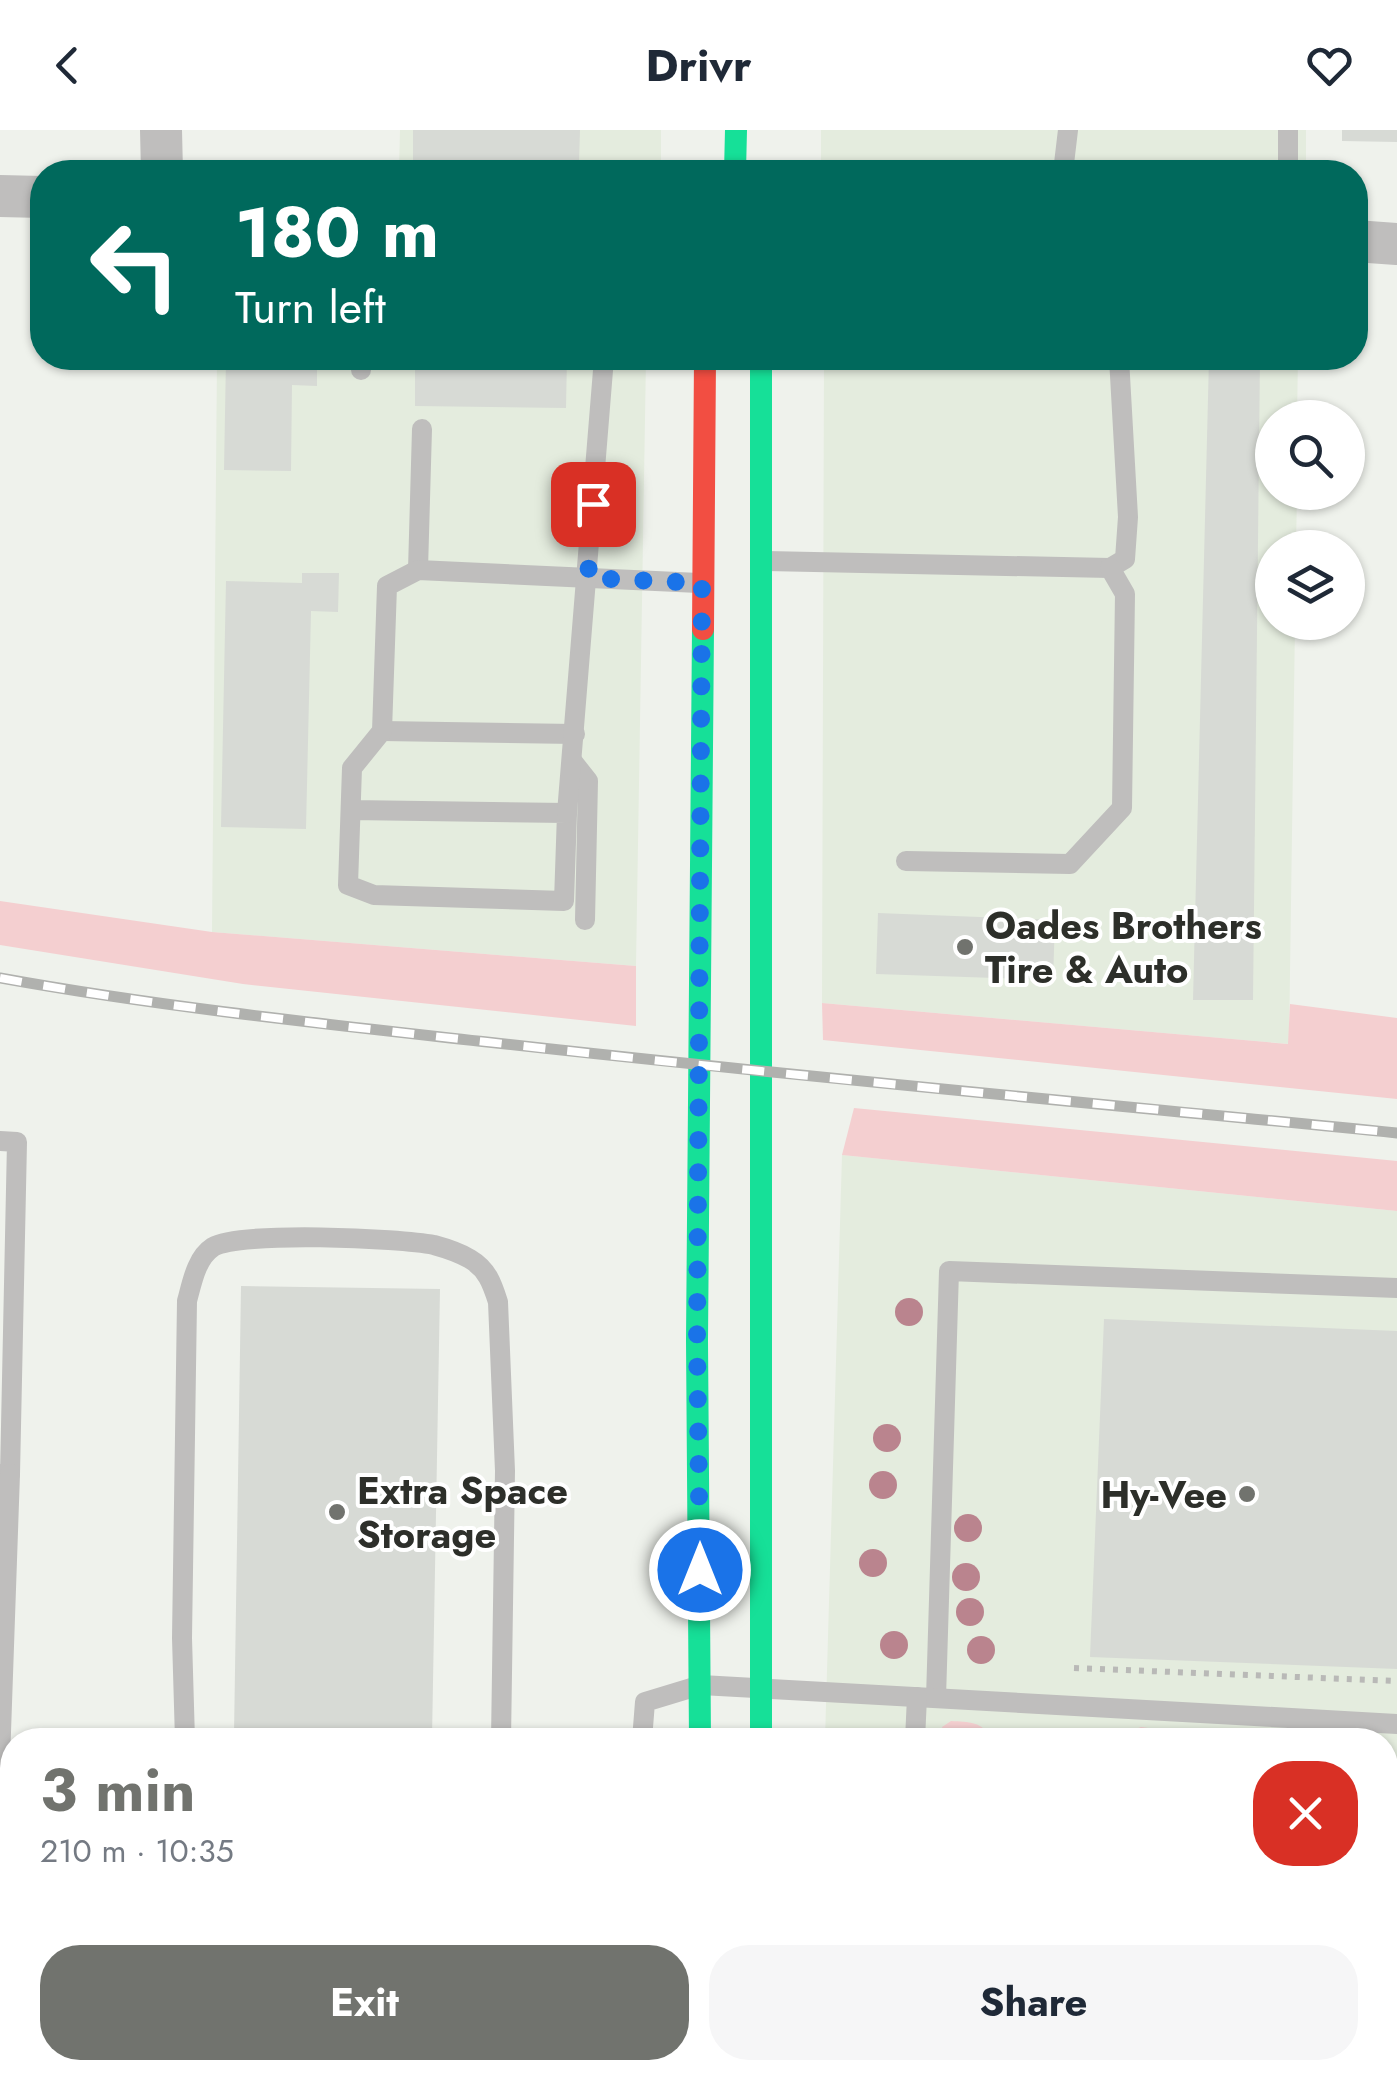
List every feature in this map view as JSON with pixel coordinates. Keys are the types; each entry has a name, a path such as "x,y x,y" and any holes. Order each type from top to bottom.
{"main road":[{"path":"735,160 736,130"},
{"path":"700,1728 697,1340 704,370"},
{"path":"760,370 761,1728"}],"street":[{"path":"161,130 162,160"},
{"path":"0,196 30,196"},
{"path":"1368,242 1397,244"}],"lane":[{"path":"1065,160 1068,130"},
{"path":"1288,130 1288,160"},
{"path":"603,370 588,578 567,813 564,901 374,895 348,885 352,768 382,731 387,586 418,570 588,578 702,583"},
{"path":"763,561 1110,568 1125,559 1128,518 1119,370"},
{"path":"418,570 422,429"},
{"path":"906,861 1070,864 1122,808 1125,594 1110,568"},
{"path":"382,731 575,734"},
{"path":"572,762 588,781 585,920"},
{"path":"351,810 567,813"},
{"path":"0,1142 17,1142 1,1728"},
{"path":"185,1728 182,1638 187,1301 198,1264 212,1247 238,1238 434,1245 469,1258 490,1276 498,1302 505,1471 501,1728"},
{"path":"918,1728 927,1698 949,1271 1397,1288"},
{"path":"643,1728 644,1702 701,1685 1397,1724"}],"path":[{"path":"1074,1668 1397,1681"}],"shaded area":[{"path":"400,130 661,130 661,160 399,160"},
{"path":"821,130 1306,130 1306,160 821,160"},
{"path":"217,370 646,370 636,966 212,932"},
{"path":"824,370 1298,370 1297,400 1255,400 1255,510 1297,510 1296,530 1255,530 1255,640 1295,640 1289,1044 822,1003"},
{"path":"0,901 212,932 636,966 636,1026 243,984 0,945"},
{"path":"822,1003 1288,1044 1290,1004 1397,1018 1397,1099 823,1040"},
{"path":"854,1108 1397,1161 1397,1211 842,1155"},
{"path":"842,1155 1397,1211 1397,1728 825,1728"},
{"path":"951,1721 982,1728 942,1728"}],"building":[{"path":"413,130 580,130 579,160 413,160"},
{"path":"1342,130 1397,130 1397,142 1342,141"},
{"path":"226,370 317,370 317,386 292,385 291,471 224,470"},
{"path":"415,370 567,370 566,408 415,406"},
{"path":"1209,370 1260,370 1260,400 1255,400 1255,510 1258,510 1258,530 1255,530 1253,1000 1193,1000"},
{"path":"302,573 339,573 338,612 311,611 306,829 221,827 226,581 302,583"},
{"name":"Oades Brothers Tire & Auto","path":"878,913 1055,920 1053,980 876,974"},
{"name":"Extra Space Storage","path":"241,1286 440,1289 432,1728 234,1728"},
{"name":"Hy-Vee","path":"1104,1319 1397,1331 1397,1669 1090,1657"}],"railway":[{"path":"0,978 182,1006 426,1035 1397,1133"}],"traffic: fast":[{"path":"735,160 736,130"},
{"path":"761,370 761,1728"},
{"path":"700,1728 697,1340 703,629"}],"traffic: jam":[{"path":"703,629 705,370"}],"place":[{"name":"Oades Brothers Tire & Auto","path":"965,947"},
{"name":"Hy-Vee","path":"1247,1494"},
{"name":"Extra Space Storage","path":"337,1512"}],"route":[{"path":"593,504 588,578 702,583 697,1340 700,1570"}]}
